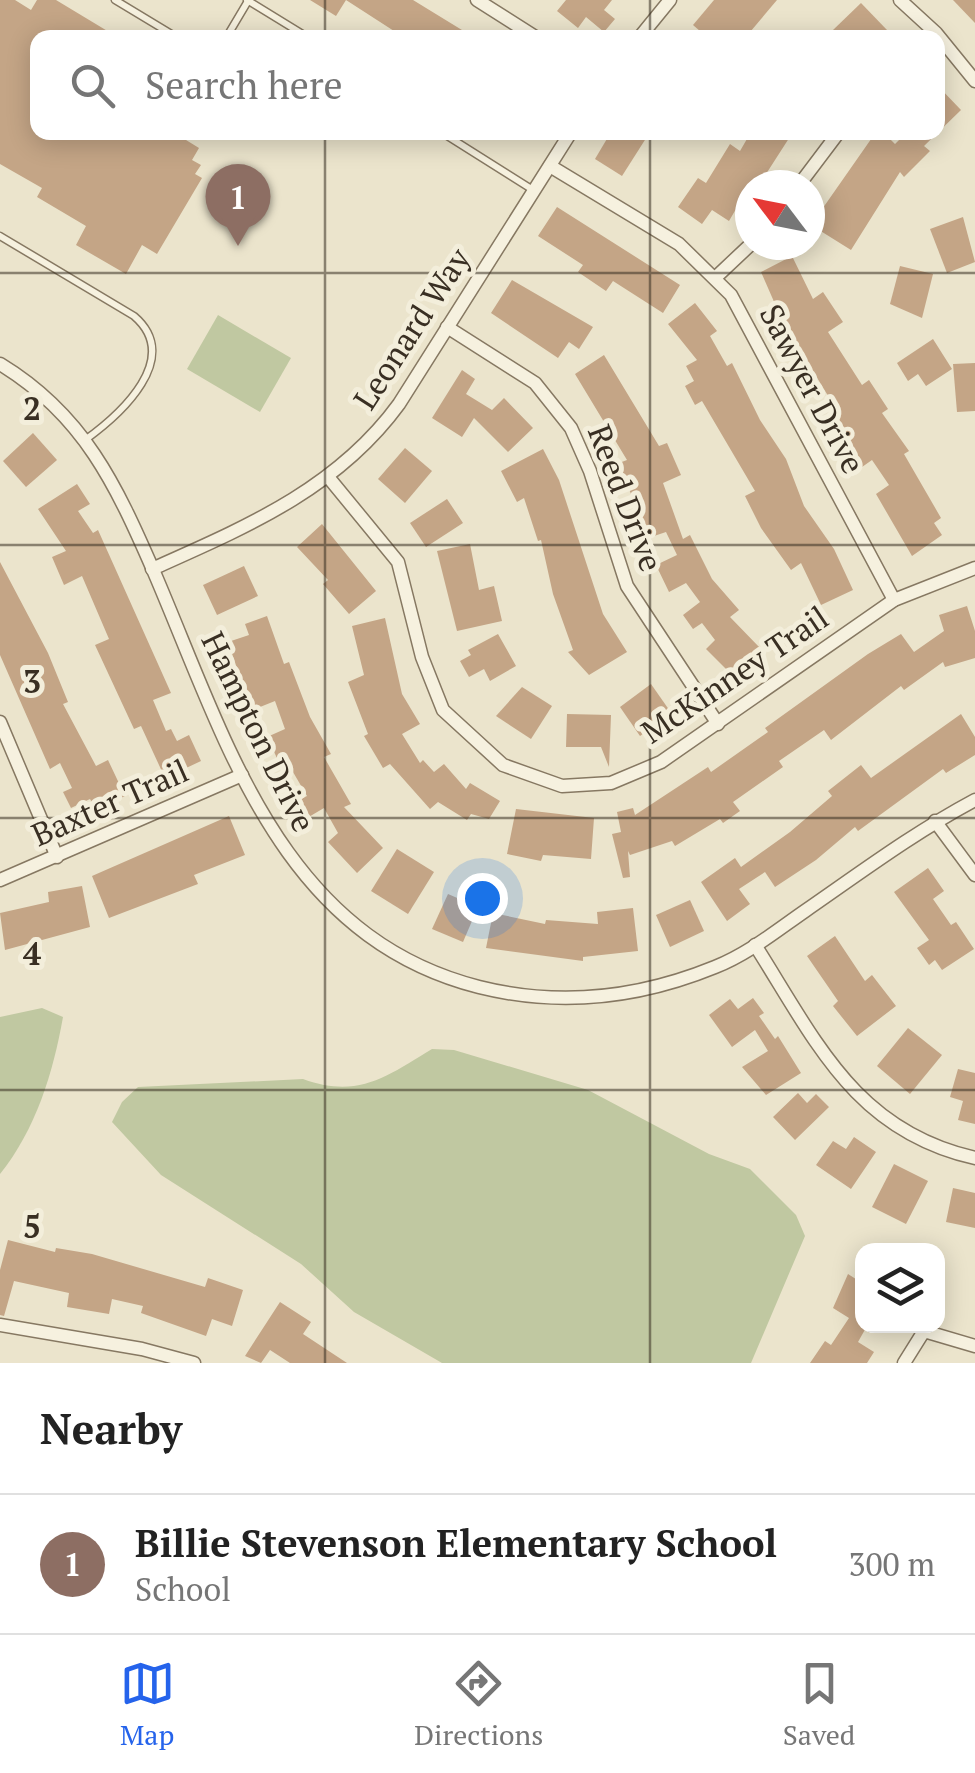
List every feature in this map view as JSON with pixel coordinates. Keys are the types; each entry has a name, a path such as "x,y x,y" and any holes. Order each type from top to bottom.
{"street":[{"path":"477,0 525,30"},
{"path":"645,30 670,0"},
{"path":"900,0 929,30"},
{"path":"945,48 975,82"},
{"name":"Leonard Way","path":"152,569 257,522 329,478 386,423 566,140"},
{"path":"810,170 833,140"},
{"name":"Sawyer Drive","path":"550,166 679,244 715,278 754,336 894,600"},
{"path":"715,278 735,259"},
{"name":"Reed Drive","path":"447,327 535,383 571,428 590,471 627,586 718,724"},
{"name":"Hampton Drive","path":"0,364 40,392 86,440 114,481 242,774 275,838 325,901 390,950 462,982 546,998 611,996 684,978 755,946 935,821 975,800"},
{"name":"McKinney Trail","path":"329,478 398,562 422,657 443,710 503,765 562,786 611,783 661,762 894,600 975,568"},
{"path":"0,722 57,857"},
{"name":"Baxter Trail","path":"0,880 242,774"},
{"path":"935,821 975,875"},
{"path":"755,946 832,1066 866,1104 914,1138 975,1158"},
{"path":"0,1325 194,1363"},
{"path":"904,1363 924,1331 975,1346"}],"lane":[{"path":"115,0 165,30"},
{"path":"230,30 247,0 297,30"},
{"path":"454,140 533,190"},
{"path":"0,236 134,316 150,334 154,353 150,366 121,413 86,440"}],"green space":[{"path":"218,315 291,358 260,412 187,369"},
{"path":"42,1008 63,1017 54,1059 33,1119 0,1174 0,1017"},
{"path":"432,1049 454,1050 588,1090 709,1154 750,1169 796,1215 805,1236 751,1363 442,1363 354,1312 301,1264 161,1175 112,1122 122,1102 138,1087 303,1079 322,1085 356,1086 385,1076"}],"building":[{"path":"0,0 15,0 31,10 37,0 56,0 106,30 30,30 30,140 186,140 199,148 192,160 201,165 195,174 202,178 157,254 142,245 126,274 76,245 86,226 37,197 42,188 0,164"},
{"path":"310,0 346,0 336,16"},
{"path":"346,0 413,0 462,30 392,30"},
{"path":"566,0 612,0 604,10 615,19 602,30 586,17 578,28 557,11"},
{"path":"714,0 777,0 752,30 699,30 693,25"},
{"path":"953,0 975,0 975,23"},
{"path":"861,3 887,30 833,30"},
{"path":"945,93 961,110 945,126"},
{"path":"606,140 645,140 622,176 595,159"},
{"path":"746,140 788,140 769,170 735,170 735,211 729,221 712,210 702,224 678,207 698,178 706,183 730,144 740,151"},
{"path":"870,140 891,140 895,144 899,140 930,140 924,146 930,151 904,177 900,172 851,250 825,234 825,205"},
{"path":"557,207 680,285 663,313 613,281 606,291 578,272 583,265 538,236"},
{"path":"963,217 975,262 947,273 930,229"},
{"path":"784,260 794,260 813,299 823,292 843,322 828,332 862,385 869,380 888,409 882,413 909,451 904,454 941,518 934,523 942,535 912,556 876,494 889,485 872,460 862,467 849,448 852,445 828,407 833,404 782,320 761,272"},
{"path":"900,266 933,274 922,318 890,304"},
{"path":"512,280 593,327 579,349 569,342 558,358 491,313"},
{"path":"695,303 717,331 710,336 727,366 732,363 760,420 786,459 804,506 834,549 853,590 821,605 801,563 791,570 761,528 745,496 755,491 702,401 695,405 685,386 694,381 686,366 697,360 668,324"},
{"path":"933,339 952,369 926,386 918,374 908,381 897,363"},
{"path":"604,355 659,446 667,443 681,475 663,483 683,539 690,535 712,579 739,610 730,617 760,648 732,675 706,649 715,640 702,623 693,629 683,615 700,602 686,583 669,592 656,565 677,555 666,532 648,538 619,463 627,460 575,374"},
{"path":"975,363 975,411 957,412 953,364"},
{"path":"462,370 475,379 466,394 492,410 504,398 533,428 508,452 474,418 462,437 432,418"},
{"path":"33,433 57,460 26,487 3,461"},
{"path":"405,448 432,471 405,503 378,479"},
{"path":"543,449 559,480 603,614 627,652 589,675 568,652 573,650 553,594 541,540 538,541 524,498 517,502 501,471"},
{"path":"77,484 90,504 78,511 93,533 98,530 171,693 153,700 166,731 171,729 177,741 189,735 201,761 165,778 141,726 134,729 95,645 109,639 82,576 64,585 52,557 66,551 38,509"},
{"path":"447,499 463,523 426,547 410,523"},
{"path":"322,524 376,591 349,614 323,584 328,580 297,547"},
{"path":"470,544 479,590 494,586 502,621 457,631 437,551"},
{"path":"0,562 48,653 68,702 63,704 96,766 108,760 125,796 96,810 90,799 71,808 63,792 72,788 60,763 50,769 0,655"},
{"path":"244,566 258,596 217,615 203,585"},
{"path":"967,606 975,631 975,658 945,667 943,662 904,690 901,686 831,740 824,730 779,761 783,767 733,802 740,811 723,823 720,819 675,846 672,841 630,855 628,851 630,877 623,878 612,834 621,832 617,812 633,808 635,815 708,767 711,772 868,654 901,634 914,652 944,631 939,615"},
{"path":"267,616 284,664 289,662 310,717 331,754 324,757 351,804 344,807 383,848 357,873 328,842 338,833 324,808 307,818 297,801 307,796 293,772 285,775 267,737 285,729 275,701 255,709 237,668 228,642 249,635 245,624"},
{"path":"385,618 402,694 420,724 402,734 420,763 423,760 434,772 444,764 466,789 470,783 500,801 489,819 471,814 467,820 438,802 430,809 390,764 383,768 364,736 368,734 348,682 364,675 352,626"},
{"path":"498,634 516,666 490,681 484,669 469,677 460,661 471,655 468,650"},
{"path":"651,684 672,714 640,736 620,707"},
{"path":"522,687 552,706 531,739 496,716"},
{"path":"567,714 611,715 609,767 601,747 566,747"},
{"path":"961,714 975,737 975,755 946,773 943,769 858,831 855,827 775,887 765,872 739,889 750,904 727,921 701,882 735,858 741,867 790,832 832,796 828,791 861,765 871,778"},
{"path":"516,809 594,818 591,859 543,855 541,861 507,854"},
{"path":"229,816 245,855 194,875 198,884 109,918 92,876"},
{"path":"397,849 434,872 408,914 371,891"},
{"path":"928,868 944,891 933,899 951,925 956,922 974,949 942,970 935,960 929,965 917,948 929,940 894,892"},
{"path":"82,886 90,927 5,950 0,913 49,902 48,892"},
{"path":"448,894 478,907 463,942 432,929"},
{"path":"690,900 704,931 670,947 656,915"},
{"path":"633,908 638,951 583,957 583,961 486,948 493,913 545,924 546,920 598,924 597,912"},
{"path":"835,936 865,981 872,975 896,1006 857,1036 833,1006 838,1001 807,956"},
{"path":"753,998 764,1013 759,1016 775,1039 778,1036 801,1073 766,1095 742,1067 768,1051 755,1030 732,1047 709,1015 730,999 738,1009"},
{"path":"908,1028 942,1055 910,1094 877,1066"},
{"path":"958,1069 975,1073 975,1124 958,1120 963,1101 950,1097"},
{"path":"798,1093 807,1103 816,1094 829,1107 795,1140 773,1117"},
{"path":"854,1137 876,1152 851,1189 816,1165 833,1141 846,1149"},
{"path":"894,1164 928,1181 906,1224 872,1207"},
{"path":"953,1188 975,1193 975,1228 946,1222"},
{"path":"8,1240 55,1252 56,1248 92,1254 205,1287 208,1278 243,1290 232,1326 212,1319 206,1336 141,1313 143,1306 112,1299 109,1314 67,1307 69,1293 14,1281 4,1316 0,1315 0,1270"},
{"path":"848,1274 855,1278 855,1333 863,1333 858,1342 874,1352 867,1363 810,1363 825,1341 831,1345 849,1318 833,1308"},
{"path":"280,1302 311,1322 303,1334 347,1363 290,1363 270,1350 261,1363 245,1356"}],"place":[{"name":"Billie Stevenson Elementary School","path":"238,246"}]}
